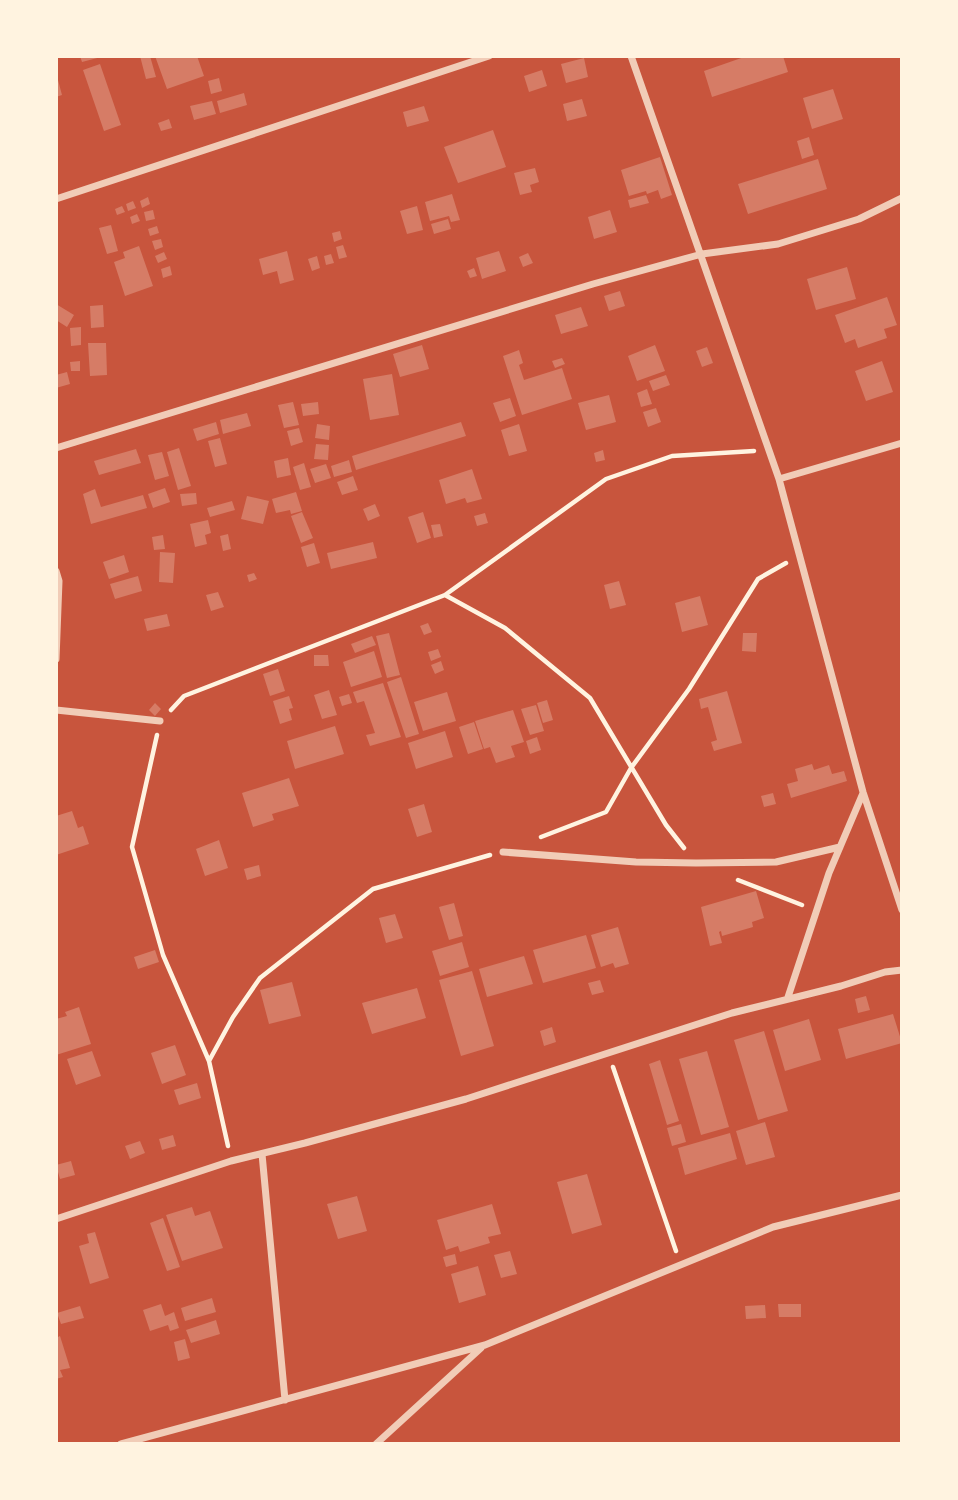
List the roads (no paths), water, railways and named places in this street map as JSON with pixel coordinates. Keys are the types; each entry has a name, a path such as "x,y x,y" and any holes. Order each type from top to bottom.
{"street":[{"path":"56,199 489,56"},
{"path":"631,56 779,479 863,792 902,910"},
{"path":"56,448 593,284 702,254 778,244 859,219 902,198"},
{"path":"779,479 902,443"},
{"path":"56,571 60,581 56,659"},
{"path":"56,710 160,721"},
{"path":"788,998 816,910 863,792"},
{"path":"503,852 636,862 776,862 840,847"},
{"path":"56,1219 231,1161 466,1099 720,1016 841,986 885,972 902,970"},
{"path":"262,1154 285,1399"},
{"path":"121,1444 485,1345 773,1227 902,1195"},
{"path":"376,1444 485,1345"}]}
